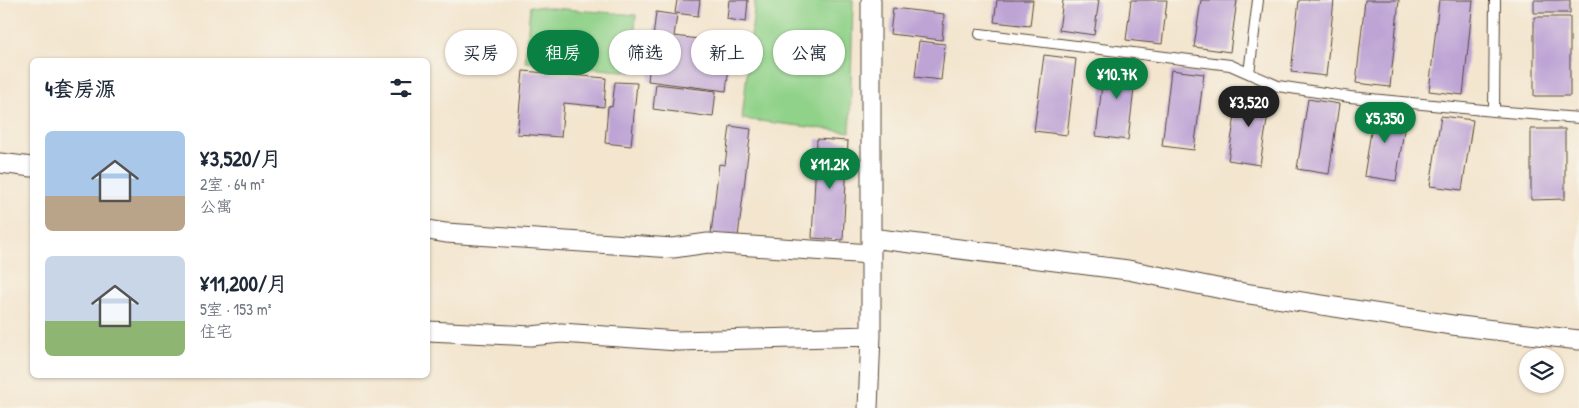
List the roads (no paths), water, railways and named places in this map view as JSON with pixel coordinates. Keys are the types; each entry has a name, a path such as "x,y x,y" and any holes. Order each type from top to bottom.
{"street":[{"path":"868,408 871,336 871,0"},
{"path":"0,163 30,167"},
{"path":"430,230 673,248 708,243 871,246 1128,270 1237,292 1442,324 1579,340"},
{"path":"430,331 530,336 560,333 678,341 871,336"}],"lane":[{"path":"1249,73 1258,0"},
{"path":"1494,112 1495,0"},
{"path":"980,34 1230,65 1278,86 1350,97 1494,112 1579,118"}]}
